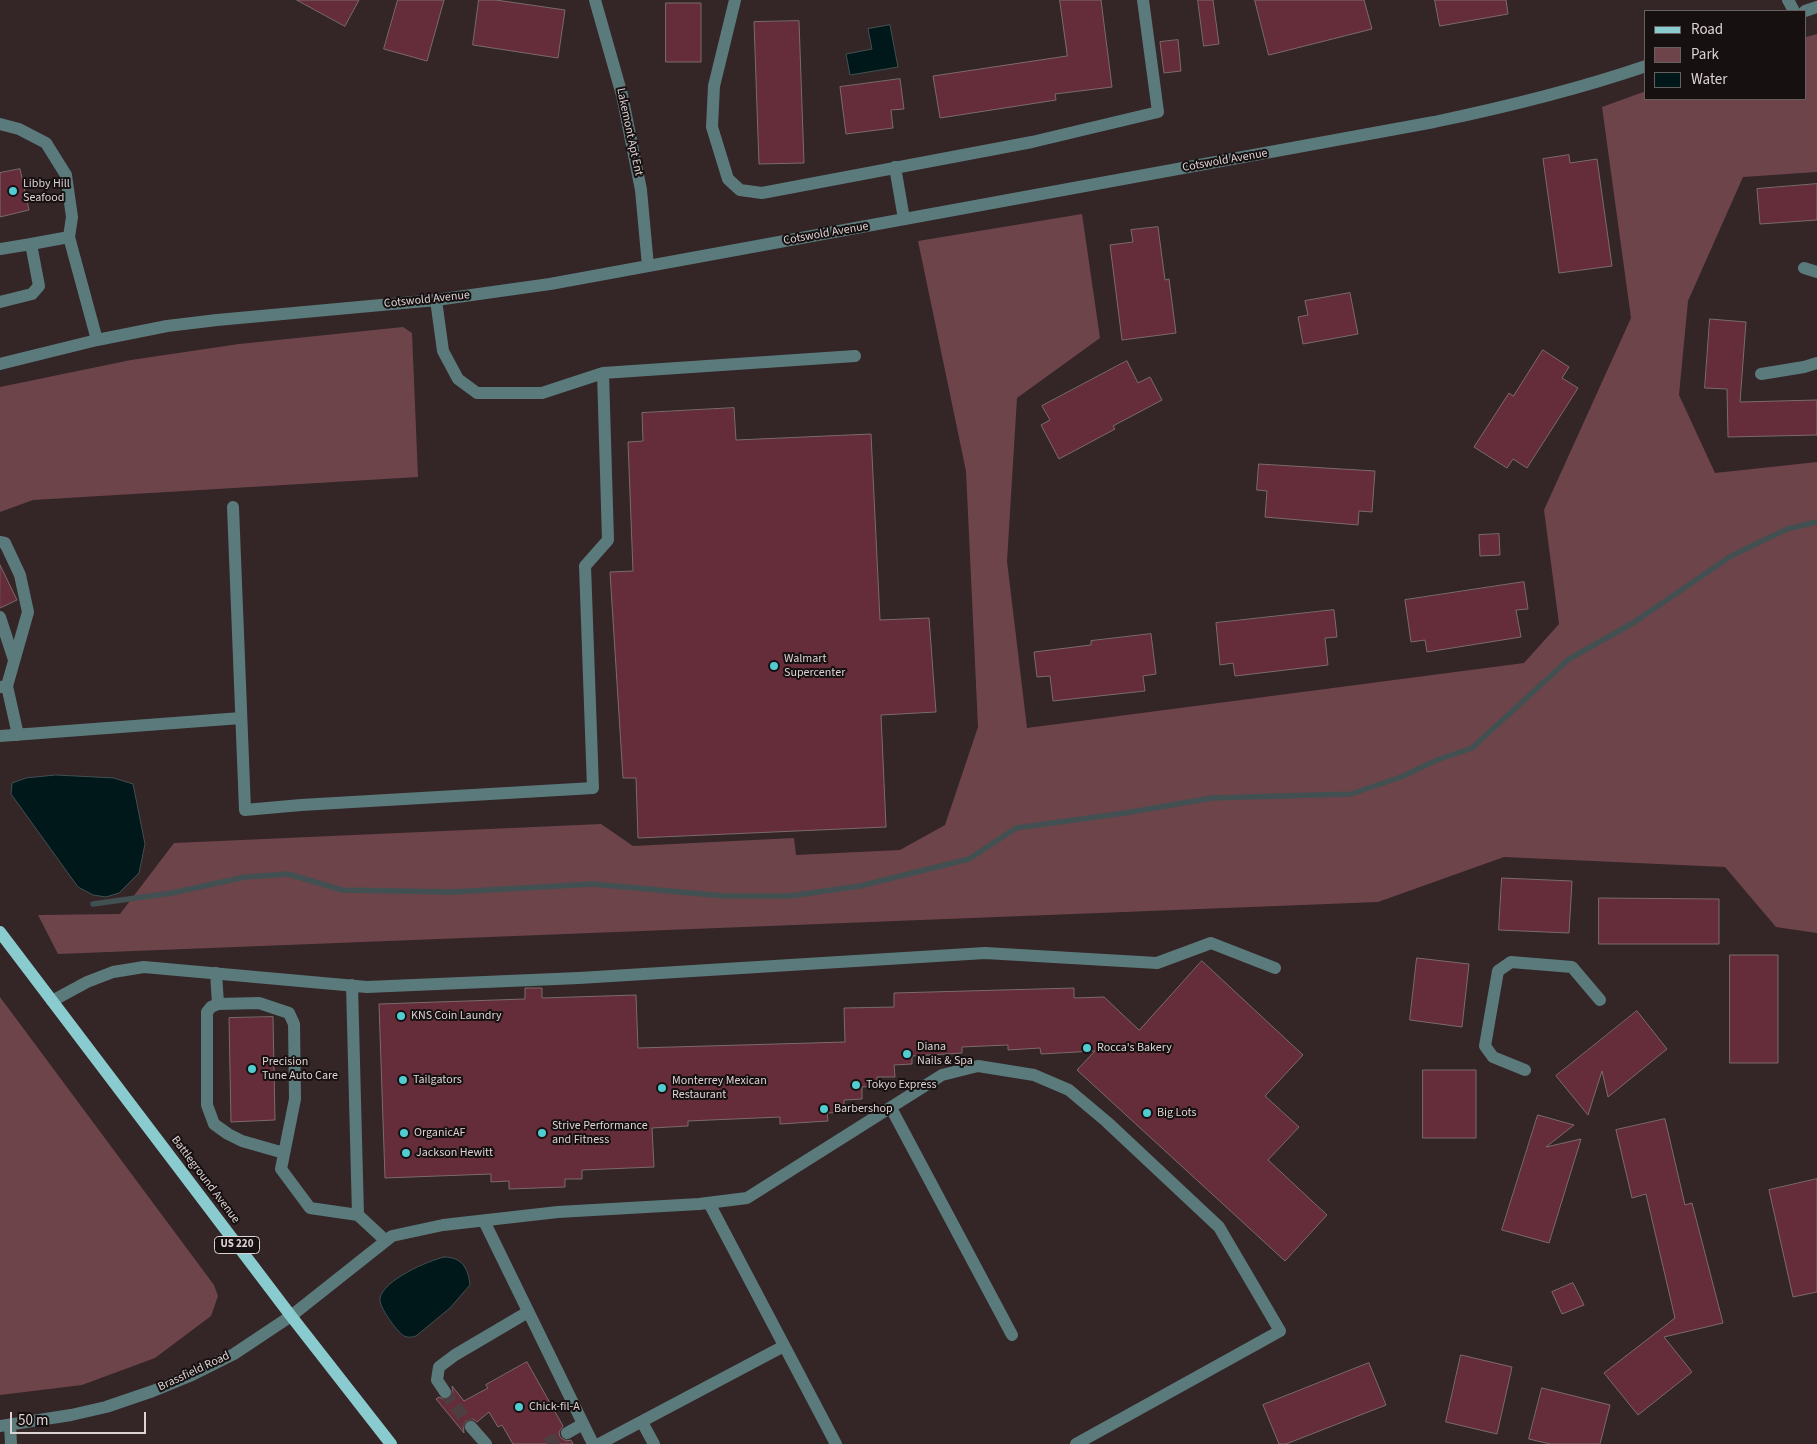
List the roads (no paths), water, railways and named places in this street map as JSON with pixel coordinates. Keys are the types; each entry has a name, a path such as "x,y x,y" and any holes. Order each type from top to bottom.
{"main road":[{"name":"Battleground Avenue","path":"0,932 291,1316 391,1444"}],"street":[{"name":"Lakemont Apt Ent","path":"595,0 626,114 641,190 648,266"},
{"path":"735,0 714,86 712,127 728,179 740,190 762,193 1032,142 1158,112 1143,0"},
{"name":"Cotswold Avenue","path":"0,364 97,340 167,326 436,300 550,284 1434,122 1534,100 1644,67"},
{"path":"0,124 18,128 46,143 66,175 72,217 69,237 97,340"},
{"path":"895,167 904,219"},
{"path":"0,248 69,237"},
{"path":"0,302 32,294 39,286 31,244"},
{"path":"1804,268 1817,272"},
{"path":"436,300 443,351 458,379 477,393 542,393 602,373 855,356"},
{"path":"1761,374 1817,363"},
{"path":"232,507 245,810 594,788 585,566 608,540 602,373"},
{"path":"0,542 4,543 20,575 28,612 15,660 4,687 18,735"},
{"path":"0,617 15,660"},
{"path":"0,736 241,718"},
{"path":"52,1001 87,982 113,972 144,967 367,986 579,978 985,953 1157,963 1211,943 1275,968"},
{"path":"1525,1070 1493,1057 1485,1046 1498,971 1511,962 1572,968 1600,1000"},
{"path":"216,973 218,1004"},
{"path":"352,985 358,1215"},
{"path":"284,1153 242,1141 214,1124 207,1105 207,1012 211,1007 218,1004 259,1003 288,1013 294,1024 295,1099 281,1170 310,1208 358,1215 386,1241"},
{"name":"Brassfield Road","path":"5,1426 106,1407 153,1392 192,1375 234,1354 291,1316 392,1236 434,1227 558,1212 709,1203 748,1198 942,1075 978,1066 1034,1075 1069,1090 1107,1122 1219,1227 1280,1331 1076,1444"},
{"path":"891,1108 1012,1334"},
{"path":"709,1203 836,1444"},
{"path":"484,1221 593,1444"},
{"path":"445,1392 437,1380 439,1367 455,1354 528,1312"},
{"path":"599,1444 784,1346"},
{"path":"642,1422 654,1444"},
{"path":"567,1433 583,1424"},
{"path":"5,1426 11,1444"},
{"path":"471,1427 486,1444"}],"water":[{"path":"890,25 898,67 850,75 846,54 872,49 868,29"},
{"path":"56,775 114,778 133,784 145,844 139,873 119,893 106,897 93,895 78,887 11,794 12,783 26,778"},
{"path":"444,1257 456,1259 463,1265 468,1274 470,1285 450,1308 416,1336 404,1336 393,1324 382,1307 380,1298 383,1291 407,1272"}],"waterway":[{"path":"93,904 172,893 245,877 288,874 342,890 453,892 593,884 724,896 790,896 860,886 969,859 1016,828 1125,813 1212,798 1351,794 1401,777 1437,760 1472,748 1569,659 1633,623 1731,556 1787,529 1817,522"}],"tunnel":[{"path":"445,1392 471,1427"},
{"path":"547,1444 567,1433"}],"place":[{"name":"Libby Hill Seafood","path":"13,191"},
{"name":"Walmart Supercenter","path":"774,666"},
{"name":"KNS Coin Laundry","path":"401,1016"},
{"name":"Rocca's Bakery","path":"1087,1048"},
{"name":"Diana Nails & Spa","path":"907,1054"},
{"name":"Precision Tune Auto Care","path":"252,1069"},
{"name":"Tailgators","path":"403,1080"},
{"name":"Tokyo Express","path":"856,1085"},
{"name":"Monterrey Mexican Restaurant","path":"662,1088"},
{"name":"Barbershop","path":"824,1109"},
{"name":"Big Lots","path":"1147,1113"},
{"name":"OrganicAF","path":"404,1133"},
{"name":"Strive Performance and Fitness","path":"542,1133"},
{"name":"Jackson Hewitt","path":"406,1153"},
{"name":"Chick-fil-A","path":"519,1407"}]}
